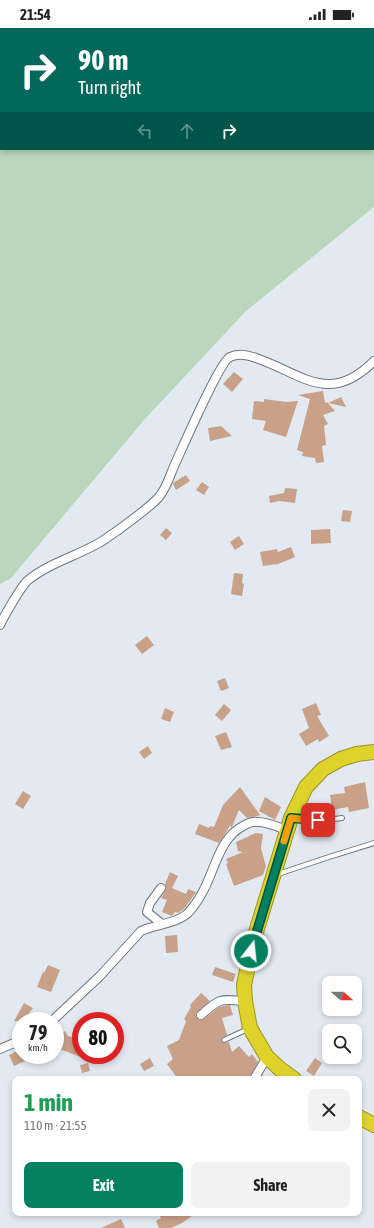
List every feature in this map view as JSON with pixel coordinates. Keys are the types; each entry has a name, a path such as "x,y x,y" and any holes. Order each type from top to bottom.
{"highway":[{"path":"290,1076 267,1057 250,1028 245,1001 244,985 253,942 289,824 306,787 323,769 341,759 357,754 374,752"},
{"path":"362,1119 374,1125"}],"street":[{"path":"0,625 26,582 39,573 98,544 130,521 160,496 167,486 214,380 228,357 238,355 250,356 268,362 317,384 346,381 360,374 374,361"},
{"path":"62,1012 100,976 141,931 188,914 202,894 224,843 237,829 250,822 289,824"},
{"path":"161,888 150,903 147,912 162,924"},
{"path":"200,1015 217,1001 245,1001"},
{"path":"0,1049 12,1044"},
{"path":"256,1076 267,1057"}],"lane":[{"path":"289,824 342,818"},
{"path":"274,876 329,857 374,844"},
{"path":"224,1040 250,1028"}],"green space":[{"path":"0,150 374,150 374,207 246,311 144,420 11,578 0,584"}],"building":[{"path":"234,372 243,379 232,392 223,384"},
{"path":"323,391 325,403 327,402 335,411 323,415 328,424 324,426 326,445 322,446 324,462 316,463 315,458 302,456 303,452 297,450 310,399 298,395"},
{"path":"341,397 346,407 328,403"},
{"path":"264,399 286,402 298,401 286,437 263,430 266,421 252,419 254,401 264,402"},
{"path":"221,426 232,436 210,441 208,428"},
{"path":"186,475 190,481 176,490 173,483"},
{"path":"202,482 209,487 204,495 196,490"},
{"path":"285,488 297,489 295,503 279,501 270,503 269,496 284,493"},
{"path":"343,510 352,511 350,522 341,521"},
{"path":"166,528 172,533 166,540 160,535"},
{"path":"330,529 331,543 311,544 311,530"},
{"path":"239,536 244,544 235,550 230,542"},
{"path":"291,547 295,557 278,564 263,566 260,552 277,549 278,552"},
{"path":"234,573 243,574 242,583 244,584 242,596 231,594"},
{"path":"147,636 154,645 142,654 135,645"},
{"path":"225,678 229,688 221,691 217,681"},
{"path":"316,703 321,715 317,716 329,736 319,742 318,739 306,746 299,734 309,728 302,709"},
{"path":"224,704 231,710 222,721 215,715"},
{"path":"165,708 174,712 170,722 161,719"},
{"path":"226,732 232,747 221,750 215,736"},
{"path":"148,746 152,753 144,759 139,752"},
{"path":"365,782 369,808 349,812 348,807 332,810 330,795 345,793 344,787"},
{"path":"240,787 260,815 247,818 239,810 232,827 231,828 230,825 219,843 195,834 199,824 209,828 210,826 214,827 223,805"},
{"path":"23,791 31,796 23,809 15,804"},
{"path":"265,797 281,807 275,820 259,811"},
{"path":"256,833 263,834 261,848 266,866 263,875 234,886 226,864 228,863 226,859 243,852 238,851 236,842"},
{"path":"170,872 178,876 172,888 186,894 188,889 196,892 185,908 178,913 175,912 172,916 162,912 167,900 161,898 166,889 165,884"},
{"path":"177,935 178,952 166,953 165,936"},
{"path":"48,965 60,970 51,992 37,987 43,972 44,973"},
{"path":"215,967 236,974 233,982 212,975"},
{"path":"201,993 210,1001 196,1013 199,1020 204,1019 219,1007 230,1005 233,1015 222,1018 227,1035 221,1038 221,1041 224,1043 229,1042 232,1052 239,1046 249,1057 252,1054 258,1062 251,1076 176,1076 167,1064 173,1059 167,1046 179,1040 186,1021 184,1019 191,1007 190,1005"},
{"path":"24,1003 33,1008 30,1012 19,1012"},
{"path":"65,1031 68,1036 72,1037 72,1054 64,1051"},
{"path":"12,1054 12,1062 9,1055"},
{"path":"150,1058 154,1066 144,1071 140,1064"},
{"path":"315,1058 322,1063 314,1076 306,1071"},
{"path":"88,1064 90,1071 82,1073 80,1065"},
{"path":"160,1216 192,1216 171,1228 159,1228 156,1221 161,1218"},
{"path":"121,1219 125,1228 101,1228"}],"slow traffic":[{"path":"284,841 291,818 300,819"}],"route":[{"path":"251,951 291,818 318,820"}]}
